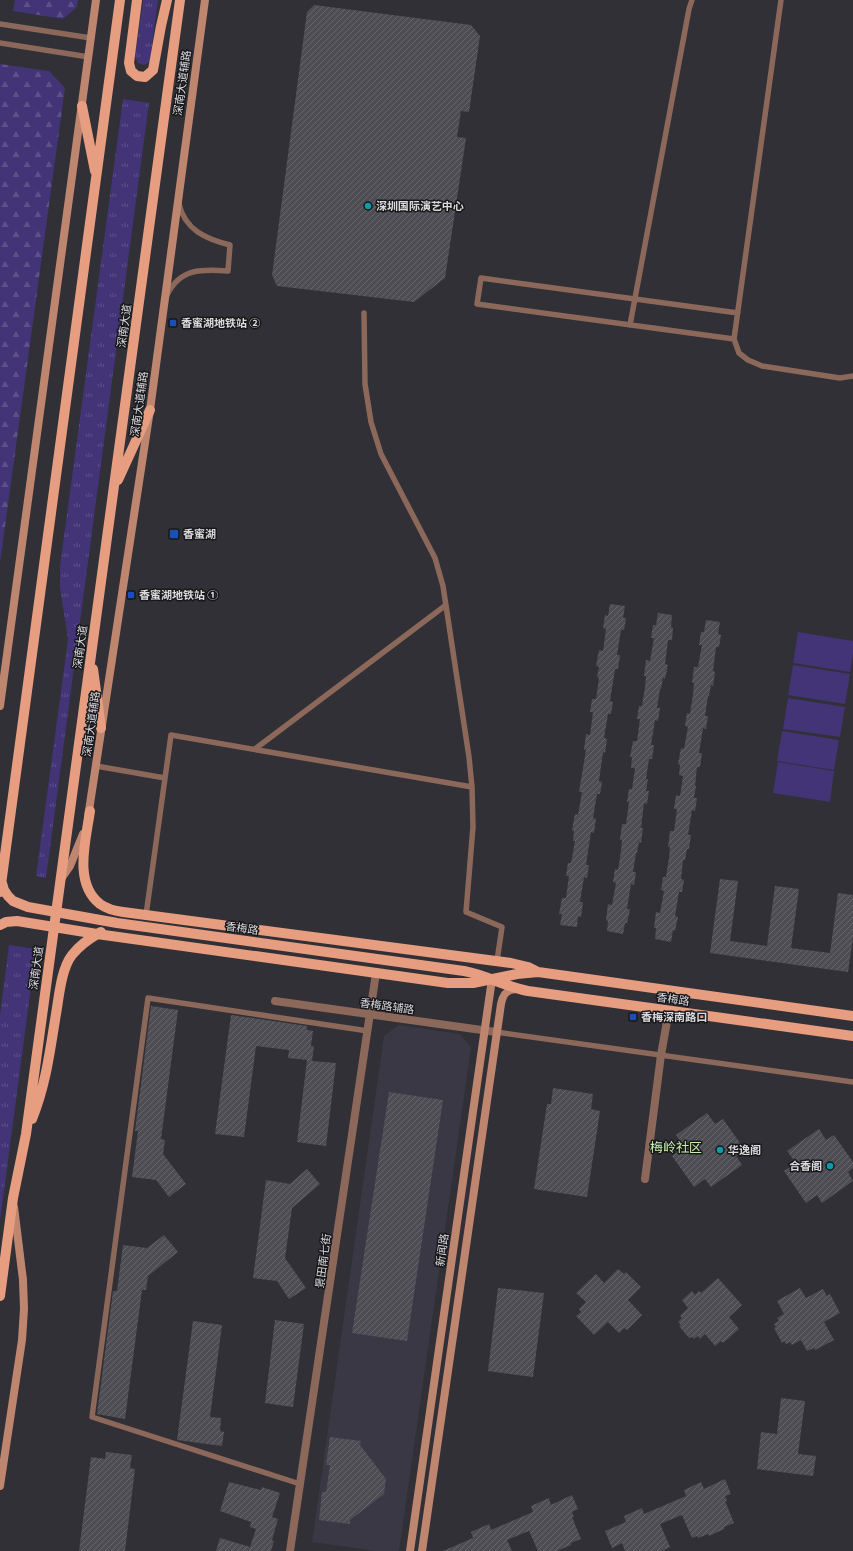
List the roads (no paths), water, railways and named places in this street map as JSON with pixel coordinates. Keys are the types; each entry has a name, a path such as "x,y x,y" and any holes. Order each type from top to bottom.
{"main road":[{"path":"0,706 96,0"},
{"path":"0,892 120,0"},
{"path":"137,0 129,63 131,71 141,77 145,77 151,73 154,67 167,0"},
{"name":"深南大道","path":"0,1296 13,1198 26,1134 180,0"},
{"name":"深南大道辅路","path":"60,880 70,866 83,834 90,810 101,728 150,410 205,0"},
{"path":"82,106 96,179"},
{"path":"114,491 150,410"},
{"path":"91,655 101,728"},
{"path":"90,810 85,846 84,871 88,889 93,897 101,905 110,909 497,961 522,966 538,972"},
{"name":"香梅路","path":"2,881 4,890 13,901 28,907 117,923 457,970 478,974 517,989 853,1036"},
{"name":"香梅路","path":"0,925 11,921 448,983 466,983 538,972 853,1016"},
{"path":"26,1134 39,1102 44,1082 66,965 72,955 87,941 117,923"},
{"name":"新闻路","path":"422,1551 500,1004 500,991 492,979"},
{"name":"新闻路","path":"410,1551 492,979"},
{"name":"新闻路","path":"500,1004 506,992 511,989 517,989"},
{"path":"0,1486 22,1340 24,1309 23,1280 13,1198"}],"street":[{"name":"景田南七街","path":"293,1551 300,1484 376,973"},
{"name":"香梅路辅路","path":"275,1001 496,1032"},
{"path":"645,1179 669,1010"}],"lane":[{"path":"630,325 686,25 692,0"},
{"path":"781,0 734,339 739,353 748,360 762,366 840,378 853,376"},
{"path":"0,24 91,38"},
{"path":"0,43 89,56"},
{"path":"164,302 174,282 186,274 205,270 228,271 230,245 209,239 194,230 184,217 178,198"},
{"path":"734,339 477,304 481,278 738,312"},
{"path":"364,313 365,384 371,422 381,454 435,558 444,586 469,756 472,787 473,827 466,912 502,927 497,961"},
{"path":"256,749 446,605"},
{"path":"146,915 171,735 472,787"},
{"path":"96,766 165,778"},
{"path":"300,1484 92,1417 148,998 368,1031"},
{"path":"496,1032 853,1082"}],"place":[{"name":"深圳国际演艺中心","path":"368,206"},
{"name":"香蜜湖地铁站 ②","path":"173,323"},
{"name":"香蜜湖","path":"174,534"},
{"name":"香蜜湖地铁站 ①","path":"131,595"},
{"name":"香梅深南路口","path":"633,1017"},
{"name":"华逸阁","path":"720,1150"},
{"name":"合香阁","path":"830,1166"}],"district":[{"name":"梅岭社区","path":"676,1147"}]}
